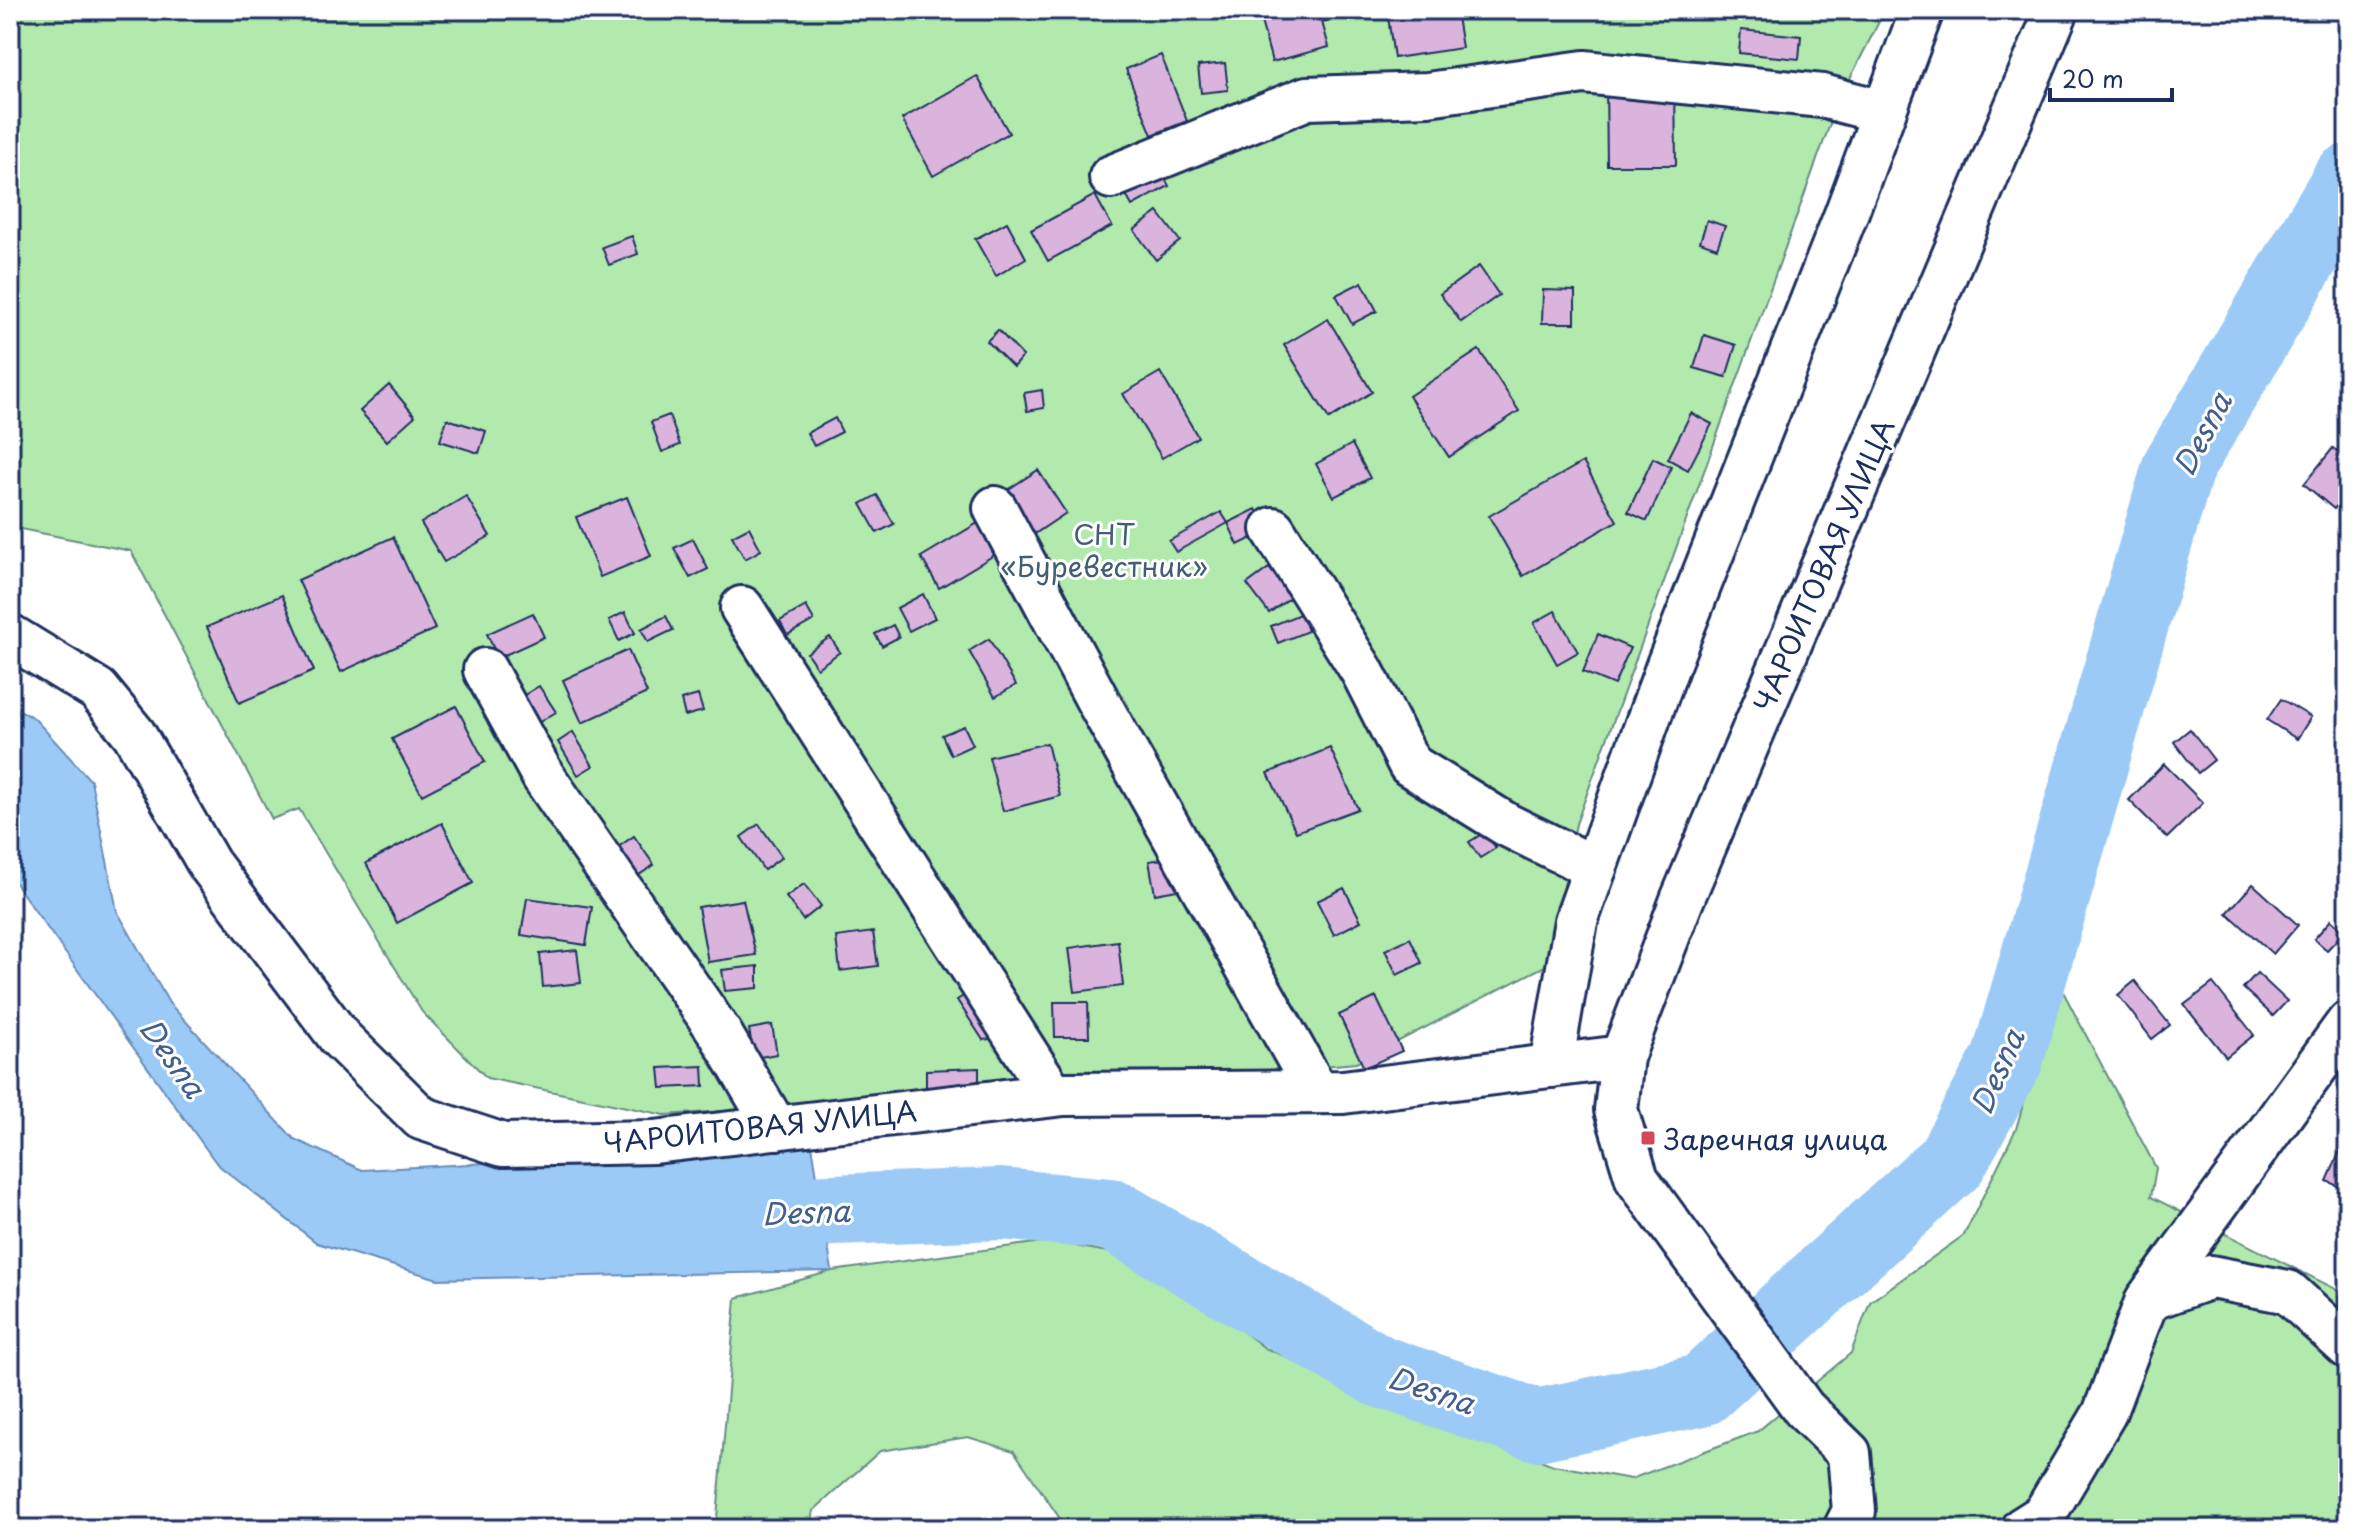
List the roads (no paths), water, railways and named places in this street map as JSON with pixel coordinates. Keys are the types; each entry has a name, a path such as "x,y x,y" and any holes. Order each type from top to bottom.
{"street":[{"path":"1551,1066 1576,921 1668,665 1922,10"},
{"name":"ЧАРОИТОВАЯ УЛИЦА","path":"10,636 98,690 134,734 209,864 340,1038 421,1118 503,1145 654,1142 1053,1095 1343,1092 1622,1057 1682,900 2057,10"},
{"path":"1111,177 1307,98 1428,94 1584,72 1822,96 1884,112"},
{"path":"995,508 1099,703 1317,1092"},
{"path":"1273,529 1362,671 1410,765 1507,825 1595,868"},
{"path":"742,608 1053,1095"},
{"path":"485,670 543,776 720,1033 776,1128"},
{"path":"2022,1529 2044,1515 2104,1414 2147,1300 2348,1023"},
{"path":"1622,1057 1616,1110 1637,1179 1804,1409 1849,1453 1861,1523"},
{"path":"2147,1300 2211,1277 2288,1292 2348,1347"}],"water":[{"path":"10,705 34,718 91,781 117,911 169,1003 294,1139 362,1170 812,1145 832,1271 438,1279 317,1243 217,1164 10,876"}],"waterway":[{"name":"Desna","path":"722,1214 1000,1204 1111,1214 1379,1371 1537,1425 1702,1390 1951,1162 2007,1060 2178,467 2348,180"}],"place":[{"name":"Заречная улица","path":"1648,1138"}],"park label":[{"name":"СНТ «Буревестник»","path":"1104,549"}]}
